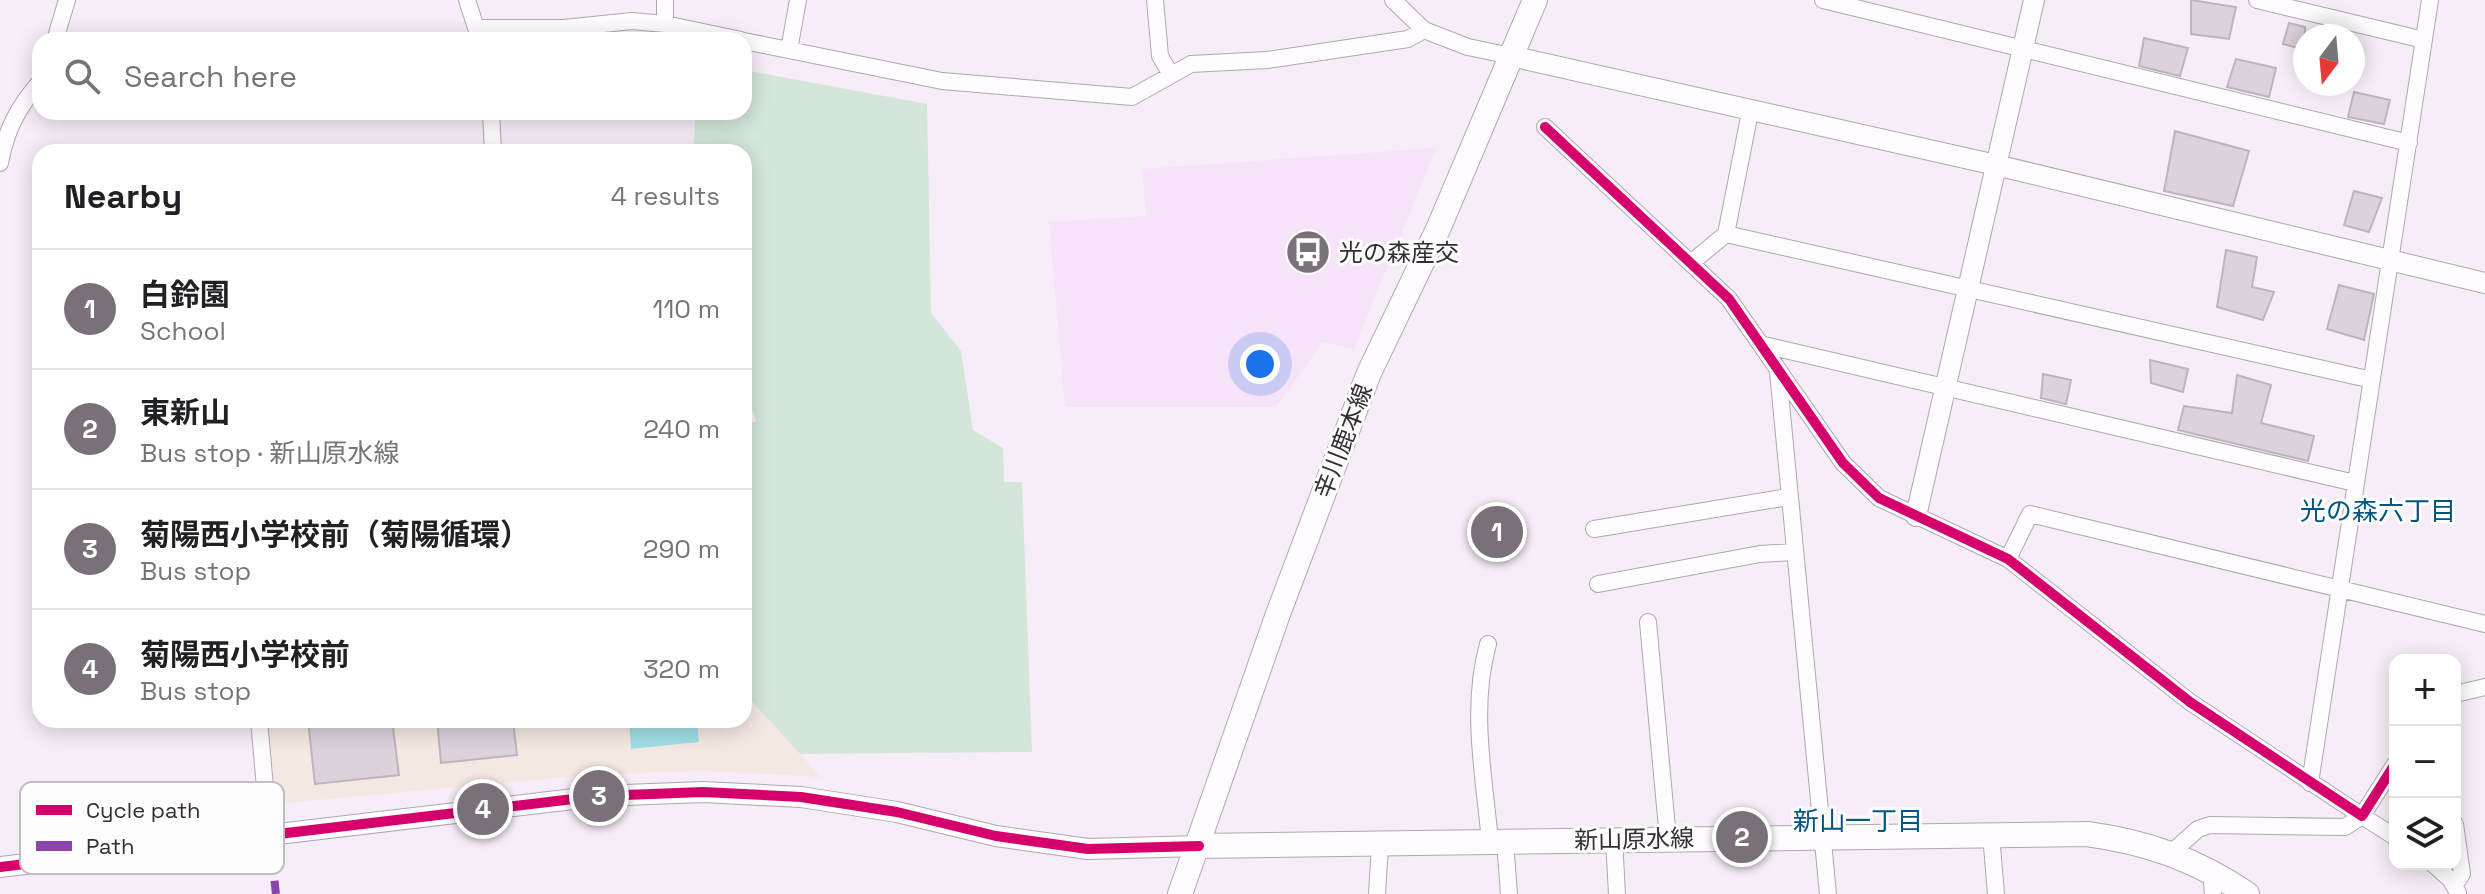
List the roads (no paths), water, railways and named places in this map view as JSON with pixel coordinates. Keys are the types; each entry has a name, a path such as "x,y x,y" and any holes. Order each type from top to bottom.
{"main road":[{"name":"辛川鹿本線","path":"1180,894 1278,614 1369,373 1439,227 1535,0"},
{"name":"新山原水線","path":"1199,846 2087,834 2124,839 2172,852 2212,883 2247,894"}],"street":[{"path":"57,32 67,0"},
{"path":"467,0 477,32"},
{"path":"665,0 665,24"},
{"path":"789,50 798,0"},
{"path":"1155,0 1160,56 1170,73"},
{"path":"1393,0 1424,30 1468,47 1996,165 2485,283"},
{"path":"1823,0 2409,143"},
{"path":"1916,516 2034,0"},
{"path":"2257,0 2424,40"},
{"path":"2310,783 2430,0"},
{"path":"507,32 632,21 704,32"},
{"path":"752,42 942,81 1132,97 1191,64 1267,60 1408,39 1424,30"},
{"path":"0,163 5,136 23,101 32,91"},
{"path":"1692,262 1726,234 1750,112"},
{"path":"491,120 493,144"},
{"path":"1545,127 1729,299 1764,345 1843,463 1879,498 2008,559 2190,702 2389,833"},
{"path":"1726,234 2372,380"},
{"path":"1764,345 1945,390 2355,483"},
{"path":"1778,370 1828,894"},
{"path":"1594,529 1788,497"},
{"path":"2008,559 2030,514 2485,624"},
{"path":"1598,584 1760,554 1794,552"},
{"path":"1648,622 1668,839"},
{"path":"1488,644 1481,669 1478,719 1509,894"},
{"path":"2461,693 2485,687"},
{"path":"260,728 264,782"},
{"path":"2172,852 2198,829 2210,825 2345,827 2362,816 2389,773"},
{"path":"284,831 599,796 703,792 815,799 897,812 996,836 1088,849 1199,846"},
{"path":"1991,834 1996,894"},
{"path":"1614,839 1617,894"},
{"path":"1377,894 1380,845"},
{"path":"0,867 20,864"},
{"path":"2438,870 2456,890 2462,874 2461,867"}],"water":[{"path":"630,728 698,728 699,742 631,749"}],"place":[{"name":"光の森産交","path":"1308,252"},
{"name":"白鈴園","path":"1497,532"},
{"name":"菊陽西小学校前（菊陽循環）","path":"599,796"},
{"name":"菊陽西小学校前","path":"483,809"},
{"name":"東新山","path":"1742,837"}],"district":[{"name":"光の森六丁目","path":"2378,511"},
{"name":"新山一丁目","path":"1858,821"}]}
